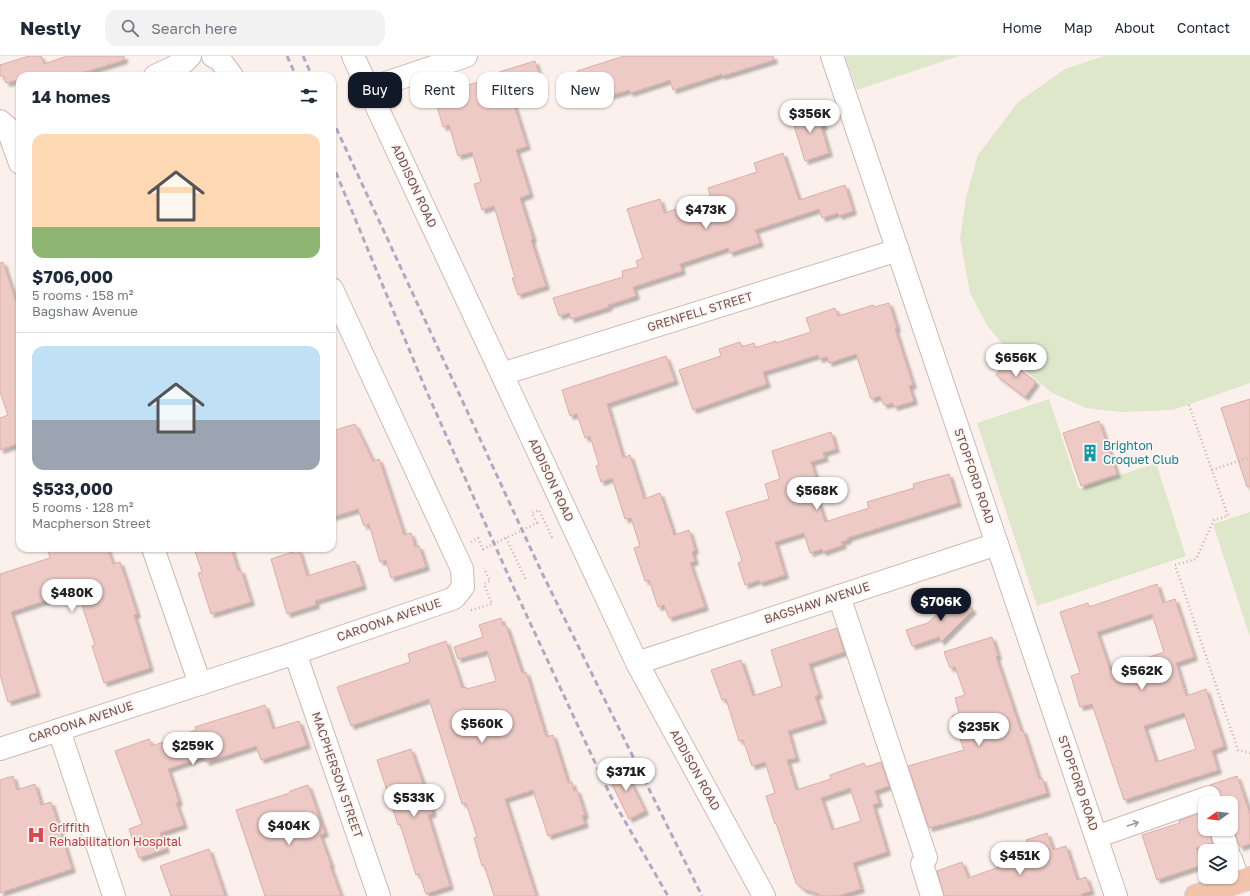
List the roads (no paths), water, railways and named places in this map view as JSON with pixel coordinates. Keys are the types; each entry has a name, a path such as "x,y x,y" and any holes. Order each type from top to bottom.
{"main road":[{"path":"1196,896 1244,880"}],"street":[{"path":"163,72 184,62 190,56"},
{"path":"213,56 220,60 229,72"},
{"name":"ADDISON ROAD","path":"353,56 360,72"},
{"path":"402,78 466,56"},
{"name":"STOPFORD ROAD","path":"832,56 1116,896"},
{"name":"ADDISON ROAD","path":"377,108 637,663 764,896"},
{"path":"9,124 16,149"},
{"name":"GRENFELL STREET","path":"502,374 898,250"},
{"name":"CAROONA AVENUE","path":"0,749 296,653 452,599 463,587 462,569 336,298"},
{"name":"BAGSHAW AVENUE","path":"637,663 997,544"},
{"path":"154,552 200,684"},
{"path":"839,596 926,858 922,864 932,896"},
{"name":"MACPHERSON STREET","path":"296,653 379,896"},
{"path":"59,730 114,896"},
{"path":"1096,837 1198,801"},
{"path":"1238,870 1244,880"}],"railway":[{"path":"287,56 294,72"},
{"path":"303,56 310,72"},
{"path":"336,128 542,573 702,896"},
{"path":"336,173 426,390 513,586 611,797 668,896"}],"place":[{"name":"Brighton Croquet Club","path":"1090,453"},
{"name":"Griffith Rehabilitation Hospital","path":"36,835"}]}
